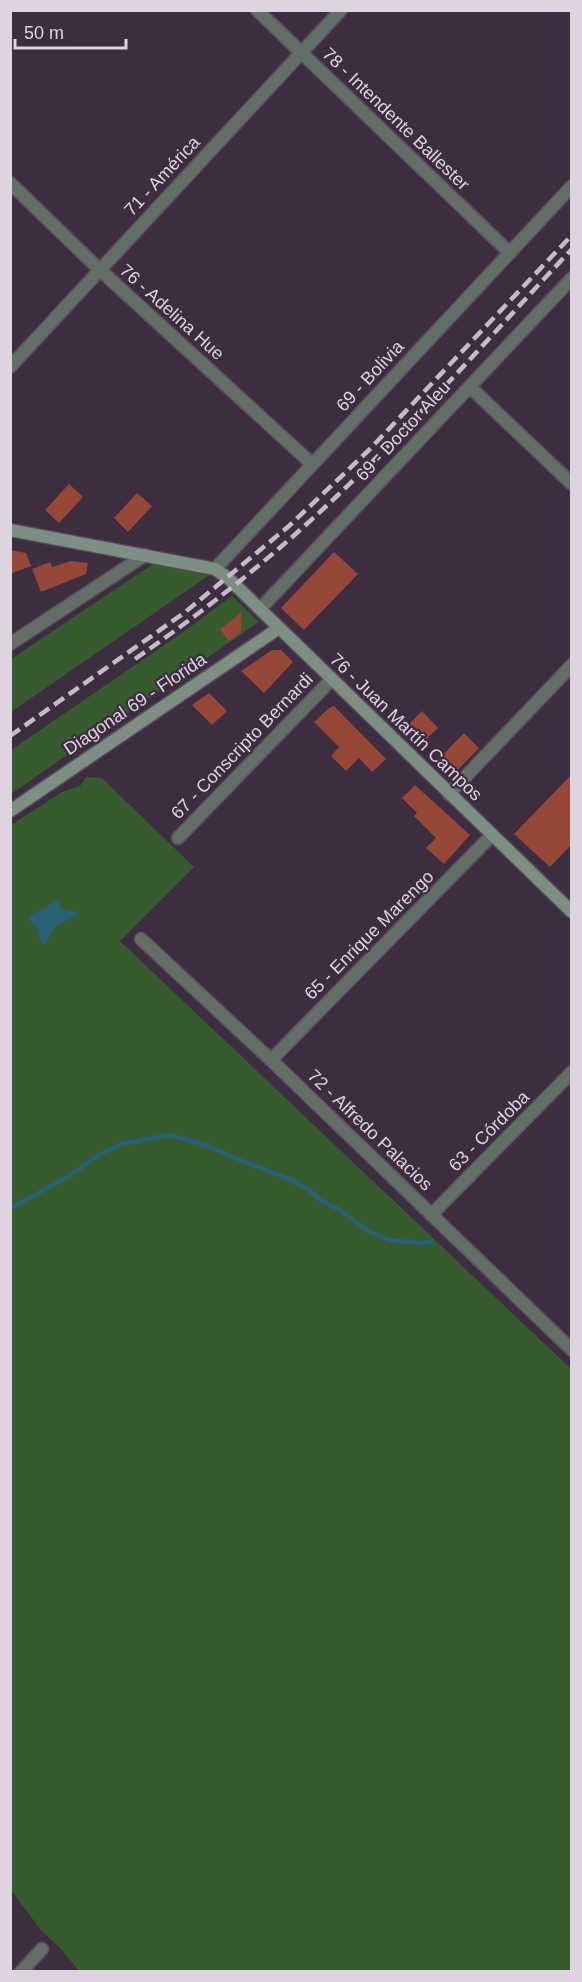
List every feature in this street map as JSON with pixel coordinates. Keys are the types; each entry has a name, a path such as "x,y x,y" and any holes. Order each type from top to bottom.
{"main road":[{"path":"10,530 215,569"},
{"name":"76 - Juan Martín Campos","path":"215,569 228,578 572,912"},
{"name":"Diagonal 69 - Florida","path":"10,811 279,628"}],"street":[{"name":"78 - Intendente Ballester","path":"257,10 510,253"},
{"name":"71 - América","path":"10,367 341,10"},
{"name":"76 - Adelina Hue","path":"10,183 99,269 312,464"},
{"name":"69 - Bolivia","path":"215,569 572,186"},
{"name":"69 - Bolivia","path":"551,208 572,195"},
{"name":"69 - Doctor Aleu","path":"260,609 572,278"},
{"path":"470,387 572,484"},
{"path":"10,644 145,555"},
{"path":"449,794 572,665"},
{"name":"67 - Conscripto Bernardi","path":"178,838 331,680"},
{"name":"65 - Enrique Marengo","path":"271,1060 492,835"},
{"name":"72 - Alfredo Palacios","path":"141,939 271,1060 572,1350"},
{"name":"63 - Córdoba","path":"431,1215 572,1072"},
{"path":"21,1971 42,1949"}],"green space":[{"path":"153,564 211,574 11,712 11,659"},
{"path":"232,596 259,622 11,794 11,750"},
{"path":"86,777 102,778 194,867 120,941 571,1369 571,1971 79,1971 62,1950 40,1929 11,1890 11,825 62,792 80,786"}],"water":[{"path":"55,899 59,901 61,909 78,912 78,915 57,925 45,944 41,943 37,928 28,918 45,909"}],"building":[{"path":"69,484 83,497 59,523 45,510"},
{"path":"137,493 152,506 128,532 114,518"},
{"path":"10,550 26,553 31,566 10,574"},
{"path":"334,552 358,574 304,630 281,608"},
{"path":"71,561 88,563 86,574 41,592 32,569 50,562 52,567"},
{"path":"242,612 241,632 229,641 220,629"},
{"path":"272,650 281,650 293,662 264,693 241,671"},
{"path":"209,693 227,711 212,725 192,705"},
{"path":"334,706 386,759 372,772 359,758 346,771 331,756 339,747 314,722"},
{"path":"422,711 438,728 420,745 404,729"},
{"path":"464,733 479,748 452,776 437,761"},
{"path":"572,774 572,844 550,867 514,834"},
{"path":"415,785 470,835 444,864 426,848 436,838 414,816 417,813 402,798"}],"waterway":[{"path":"10,1209 72,1174 100,1154 121,1144 169,1135 208,1146 292,1180 308,1189 320,1200 340,1210 365,1229 389,1240 432,1242"}],"railway":[{"path":"10,736 184,613 289,526 369,450 572,235"},
{"path":"135,659 239,582 337,496 427,405 572,249"}]}
